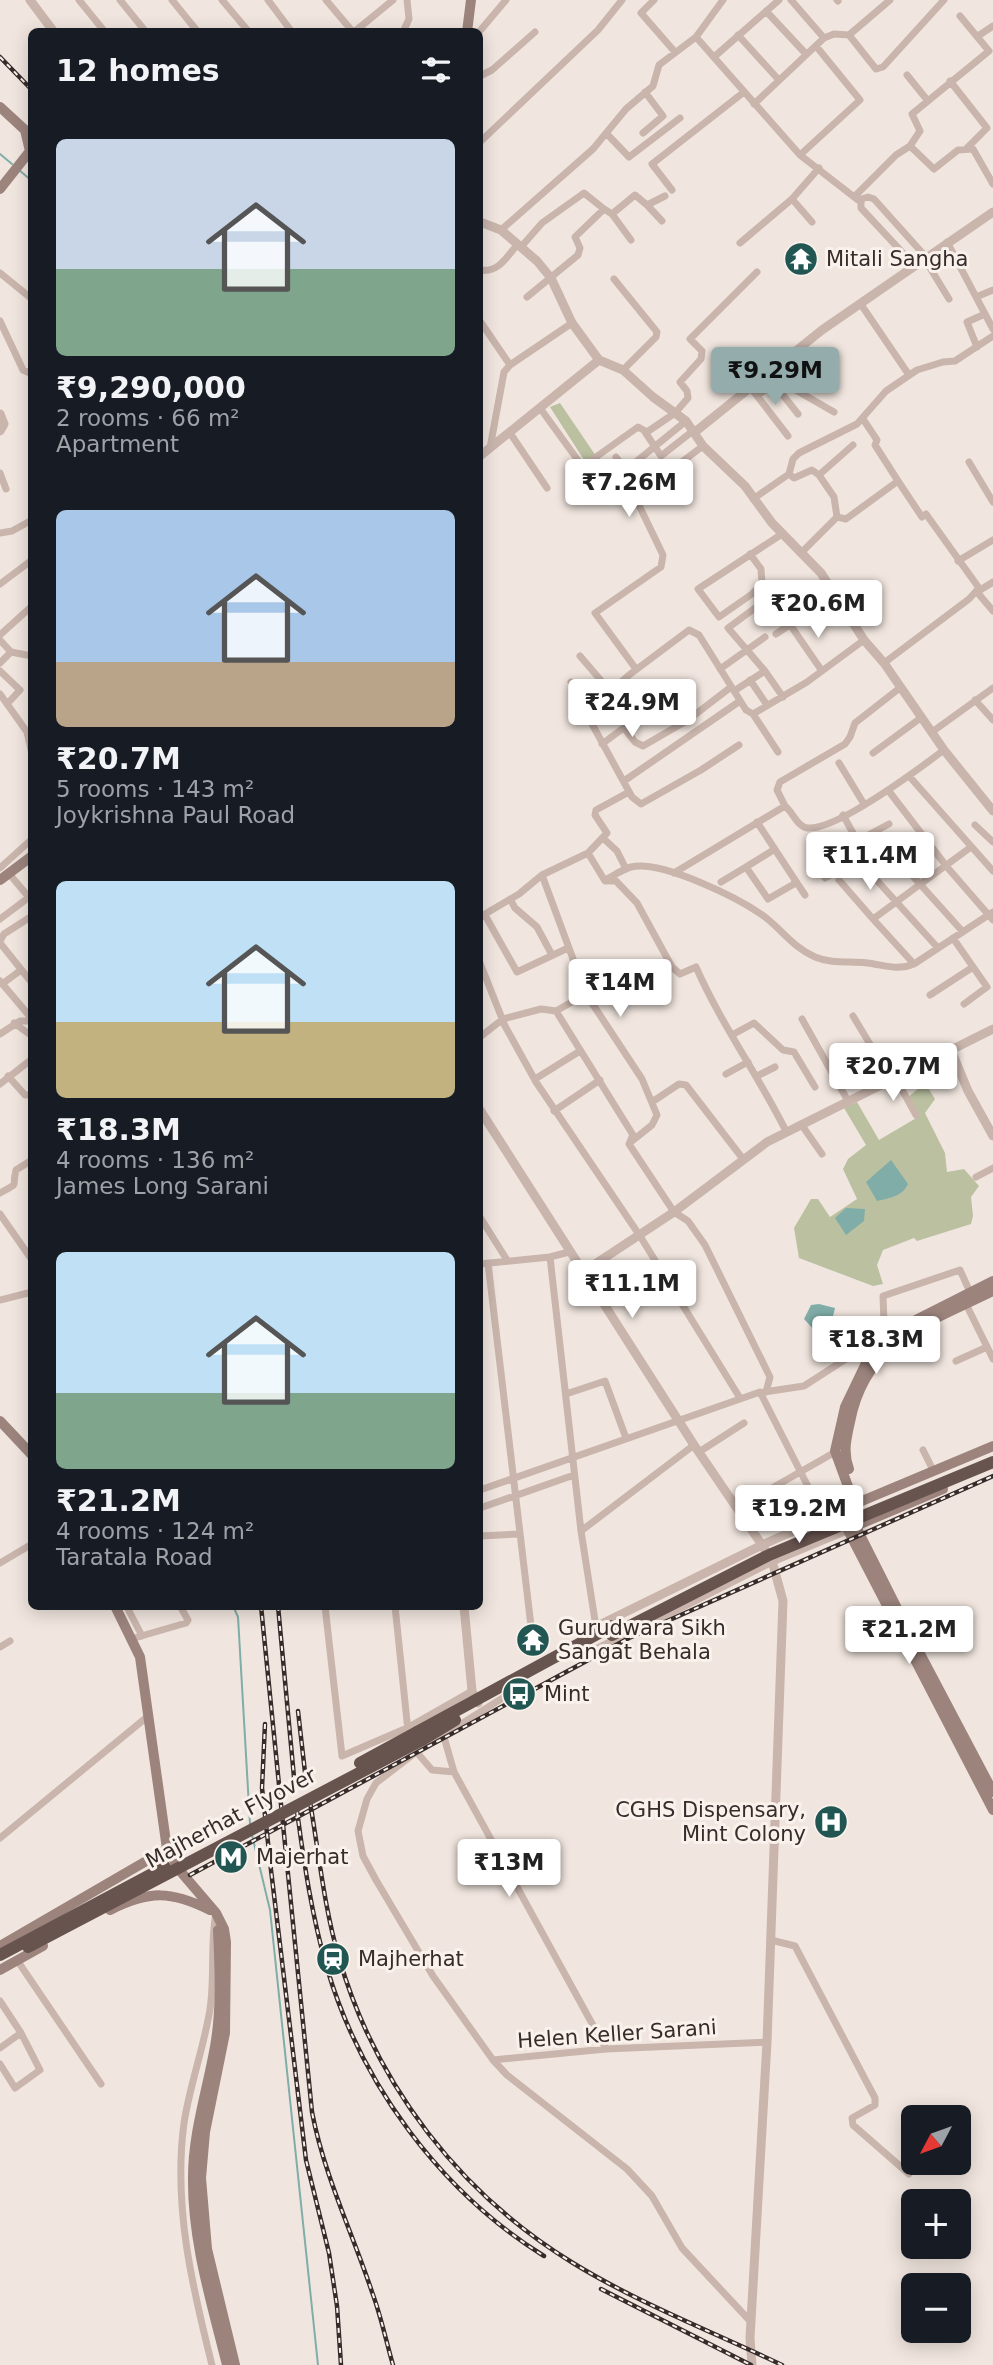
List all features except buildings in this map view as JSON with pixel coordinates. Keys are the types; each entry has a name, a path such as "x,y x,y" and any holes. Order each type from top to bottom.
{"highway":[{"path":"476,1698 770,1548 993,1452"},
{"path":"612,1630 769,1555 993,1462"},
{"path":"476,1698 512,1685 582,1645"},
{"name":"Majherhat Flyover","path":"0,1955 26,1944 476,1698"},
{"name":"Majherhat Flyover","path":"0,1962 26,1944"}],"main road":[{"path":"468,28 471,0"},
{"path":"0,107 25,130 28,143"},
{"path":"3,186 28,154"},
{"path":"4,880 28,862"},
{"path":"852,1400 859,1374 880,1345 891,1336 993,1282"},
{"path":"993,1291 966,1297 886,1349 877,1359 840,1421 840,1450 846,1462 850,1506 993,1792"},
{"path":"0,1421 28,1451"},
{"path":"850,1506 993,1446"},
{"path":"859,1524 993,1467"},
{"path":"850,1506 993,1810"},
{"path":"124,1610 136,1637 140,1657 167,1849 181,1872 218,1917 222,1942 226,2023 205,2132 201,2178 207,2249 235,2365"},
{"path":"0,1946 167,1849"},
{"path":"0,1970 116,1907 162,1893 181,1897 218,1917"},
{"path":"222,1942 217,2032 197,2130 193,2188 199,2251 227,2365"}],"street":[{"path":"30,0 51,28"},
{"path":"79,0 102,28"},
{"path":"120,0 143,28"},
{"path":"172,0 195,28"},
{"path":"222,0 246,28"},
{"path":"268,0 289,28"},
{"path":"326,0 350,28"},
{"path":"405,28 409,19 407,0"},
{"path":"482,28 506,0"},
{"path":"483,139 598,30 622,0"},
{"path":"654,0 641,13 675,52"},
{"path":"501,230 557,184 607,134 626,109 656,81 659,65 696,37 723,0"},
{"path":"714,57 779,0"},
{"path":"791,0 824,38"},
{"path":"754,104 824,38 834,34 849,35 890,0"},
{"path":"358,28 387,2"},
{"path":"849,35 870,64 879,68 887,64 944,2"},
{"path":"766,10 806,54"},
{"path":"858,198 896,155 910,146 920,131 912,114 989,51 961,16"},
{"path":"978,36 993,26"},
{"path":"483,74 492,70 535,32"},
{"path":"738,35 778,79"},
{"path":"696,37 800,155 858,198 860,208 914,265"},
{"path":"800,155 860,100 816,46"},
{"path":"907,75 928,101"},
{"path":"950,81 987,128 966,149"},
{"path":"643,133 663,117 645,92"},
{"path":"652,164 744,92"},
{"path":"607,134 629,157 680,118"},
{"path":"910,146 934,169 958,150 975,151 993,184"},
{"path":"640,151 652,164 669,193 647,205"},
{"path":"740,243 792,199 819,169"},
{"path":"483,270 492,270 499,266 542,223 584,193 611,214 631,240"},
{"path":"611,214 635,195 662,221"},
{"path":"858,198 868,197 874,200 925,258 949,299"},
{"path":"792,199 812,222"},
{"path":"527,297 578,255 580,248 575,237 604,209"},
{"path":"582,467 638,427 663,456 694,431 754,392 821,330 993,212"},
{"path":"483,223 501,230 551,278 572,323 599,359 623,370 686,421 703,446 744,486 782,534 821,573 864,640 884,663 944,750 993,811"},
{"path":"947,242 993,329"},
{"path":"645,432 675,413 688,397 680,382 701,359 702,351 690,339 757,272"},
{"path":"0,273 28,296"},
{"path":"614,279 657,332 656,337 623,370"},
{"path":"976,297 993,290"},
{"path":"860,303 909,375"},
{"path":"977,347 967,322 985,314"},
{"path":"0,321 23,370 28,372"},
{"path":"491,448 502,377 510,365 572,323"},
{"path":"483,325 510,365"},
{"path":"754,499 789,474 799,453 853,427 881,396 909,375 921,368 955,361 993,336"},
{"path":"483,454 599,359"},
{"path":"772,377 834,412"},
{"path":"772,377 798,414"},
{"path":"754,392 788,436"},
{"path":"540,408 590,477"},
{"path":"0,414 2,427"},
{"path":"863,419 877,440 875,445 922,517 926,514 979,588 975,593"},
{"path":"626,470 686,421"},
{"path":"510,433 547,488"},
{"path":"820,475 853,445"},
{"path":"636,669 596,613 661,567 664,560 635,497 703,446"},
{"path":"616,457 643,493"},
{"path":"969,462 993,502"},
{"path":"789,474 794,478 812,470 820,475 834,498 837,517"},
{"path":"837,517 846,519 898,481"},
{"path":"801,553 837,517"},
{"path":"0,533 12,531 28,522"},
{"path":"750,554 761,569 762,584 719,617 698,589 750,554 782,534"},
{"path":"958,561 993,540"},
{"path":"0,584 28,563"},
{"path":"884,663 993,582"},
{"path":"975,593 993,611"},
{"path":"776,634 835,594"},
{"path":"755,608 728,628 765,671 783,697"},
{"path":"28,610 0,637 11,652 28,655"},
{"path":"791,625 822,671"},
{"path":"588,709 689,630 699,635 746,710 753,714 778,752"},
{"path":"720,669 765,637"},
{"path":"753,714 822,671 864,640"},
{"path":"0,663 11,652"},
{"path":"580,656 610,691"},
{"path":"0,671 20,690 8,703"},
{"path":"624,728 635,742 643,746 765,671"},
{"path":"750,680 767,705"},
{"path":"571,681 588,709 588,719 637,803 645,803 739,745"},
{"path":"901,687 855,723 845,744 780,782 777,790 785,806 798,822 810,828 864,804 944,750"},
{"path":"932,732 993,688"},
{"path":"0,694 28,729"},
{"path":"975,700 993,720"},
{"path":"624,781 740,701"},
{"path":"602,744 645,712"},
{"path":"873,754 922,717"},
{"path":"839,763 864,804"},
{"path":"909,776 993,872"},
{"path":"605,881 626,869 644,867 674,873 720,891 756,911 814,957 831,963 855,961 902,969 992,915 947,867 888,790"},
{"path":"483,915 510,900 542,875 588,853 607,833 596,815 596,810 629,792"},
{"path":"674,873 785,806"},
{"path":"843,815 864,853"},
{"path":"757,822 805,894"},
{"path":"840,870 825,878 813,859 889,824"},
{"path":"975,825 993,842"},
{"path":"604,839 617,851 626,869"},
{"path":"0,868 28,843"},
{"path":"873,919 971,847"},
{"path":"721,883 775,849"},
{"path":"588,853 605,881"},
{"path":"893,854 963,932"},
{"path":"863,865 938,948"},
{"path":"746,867 768,899 794,884 795,880"},
{"path":"542,875 586,994 642,1079 657,1115 652,1125 629,1144"},
{"path":"4,880 28,895"},
{"path":"839,880 914,964"},
{"path":"605,881 616,881 637,903 673,967 680,974 696,967 786,1131"},
{"path":"0,919 28,899"},
{"path":"510,900 515,908 537,926 552,955"},
{"path":"483,918 516,972 568,948"},
{"path":"28,919 4,934 0,942 3,952 28,978"},
{"path":"953,938 987,988 964,1004"},
{"path":"930,995 973,967"},
{"path":"22,970 1,983 28,1015"},
{"path":"483,970 503,1020 554,1111 640,1236 740,1398"},
{"path":"483,1035 503,1020 541,1009 556,1011 586,994"},
{"path":"556,1011 633,1135 629,1144"},
{"path":"853,1016 916,1115"},
{"path":"802,1019 848,1101"},
{"path":"0,1034 14,1023 28,1021"},
{"path":"14,1023 28,1033"},
{"path":"732,1035 754,1023 783,1050 794,1052 815,1087"},
{"path":"583,1272 640,1236 786,1131 993,1029"},
{"path":"951,1050 968,1091 989,1121 993,1136"},
{"path":"535,1079 580,1051"},
{"path":"0,1084 28,1062"},
{"path":"726,1074 748,1062"},
{"path":"757,1076 775,1067"},
{"path":"8,1076 24,1095 28,1095"},
{"path":"554,1111 600,1080"},
{"path":"652,1102 679,1084 686,1085 744,1159"},
{"path":"483,1115 569,1252 772,1561 784,1612 767,2042 751,2322 752,2365"},
{"path":"801,1124 822,1154"},
{"path":"629,1144 674,1212 688,1221 718,1268 770,1377 763,1392"},
{"path":"0,1193 14,1187 16,1170 28,1162"},
{"path":"976,1177 993,1168"},
{"path":"0,1214 28,1254"},
{"path":"483,1222 508,1260"},
{"path":"531,1626 484,1264 550,1257 569,1252"},
{"path":"550,1257 574,1475 596,1627"},
{"path":"891,1336 884,1324 883,1296 960,1270 966,1297 993,1359"},
{"path":"0,1300 28,1293"},
{"path":"483,1489 740,1398 763,1392 796,1389 866,1346 880,1345"},
{"path":"956,1361 987,1347"},
{"path":"566,1394 606,1381 626,1437"},
{"path":"763,1392 824,1518"},
{"path":"581,1531 697,1449 744,1423"},
{"path":"737,1508 840,1450"},
{"path":"923,1450 933,1470"},
{"path":"483,1506 574,1475"},
{"path":"850,1506 762,1545 583,1633 582,1645 594,1651 772,1561 859,1524"},
{"path":"483,1536 519,1534"},
{"path":"0,1563 28,1546"},
{"path":"136,1637 186,1623 188,1620 182,1610"},
{"path":"325,1610 340,1754 345,1756 415,1733"},
{"path":"395,1610 415,1733 415,1753 432,1770 454,1772"},
{"path":"465,1610 476,1698"},
{"path":"0,1647 10,1641"},
{"name":"Helen Keller Sarani","path":"512,1685 509,1694 415,1753 376,1783 359,1821 358,1831 363,1856 433,1976 493,2060 606,2049 767,2042"},
{"path":"0,1838 148,1717"},
{"path":"444,1737 454,1772 606,2049"},
{"path":"212,2365 195,2298 184,2236 181,2174 188,2099 211,2008 212,1942 218,1917"},
{"path":"771,1940 791,1943 802,1956 875,2098 875,2105 852,2118 853,2125 901,2167"},
{"path":"17,1960 101,2084"},
{"path":"0,2001 21,2033 40,2070 15,2088 0,2064"},
{"path":"0,2048 21,2033"},
{"path":"493,2060 633,2175 652,2196 682,2248 751,2322"}],"green space":[{"path":"560,403 596,456 586,463 550,407"},
{"path":"925,1083 935,1099 925,1113 945,1153 947,1172 964,1169 979,1186 971,1197 971,1224 917,1241 914,1238 883,1250 877,1265 883,1284 873,1286 799,1258 794,1228 811,1199 818,1199 830,1217 857,1199 843,1169 848,1159 866,1145 844,1108 857,1102 879,1140 918,1117 907,1098"}],"water":[{"path":"891,1160 908,1184 899,1194 877,1201 866,1182"},
{"path":"846,1208 865,1209 864,1221 846,1235 835,1218"},
{"path":"811,1305 835,1308 830,1323 816,1332 804,1319"}],"waterway":[{"path":"0,154 12,164"},
{"path":"19,170 28,178"},
{"path":"235,1610 238,1617 250,1824"},
{"path":"252,1835 270,1910 318,2365"}],"railway":[{"path":"0,57 28,86"},
{"path":"190,1875 629,1638 993,1476"},
{"path":"261,1610 312,2112 324,2158 375,2301 393,2365"},
{"path":"278,1610 295,1788"},
{"path":"298,1711 306,1781"},
{"path":"265,1724 262,1788 271,1870 306,2160 329,2253 337,2306 341,2365"},
{"path":"310,1802 329,1919 355,2005 375,2050 400,2092 459,2170 494,2204 573,2263 650,2304 782,2365"},
{"path":"297,1811 309,1890 327,1968 342,2011 383,2093 410,2132 471,2200 506,2230 544,2256"},
{"path":"601,2289 751,2365"}],"place":[{"name":"Mitali Sangha","path":"801,259"},
{"name":"Gurudwara Sikh Sangat Behala","path":"533,1640"},
{"name":"Mint","path":"519,1694"},
{"name":"CGHS Dispensary, Mint Colony","path":"831,1822"},
{"name":"Majerhat","path":"231,1857"},
{"name":"Majherhat","path":"333,1959"}]}
